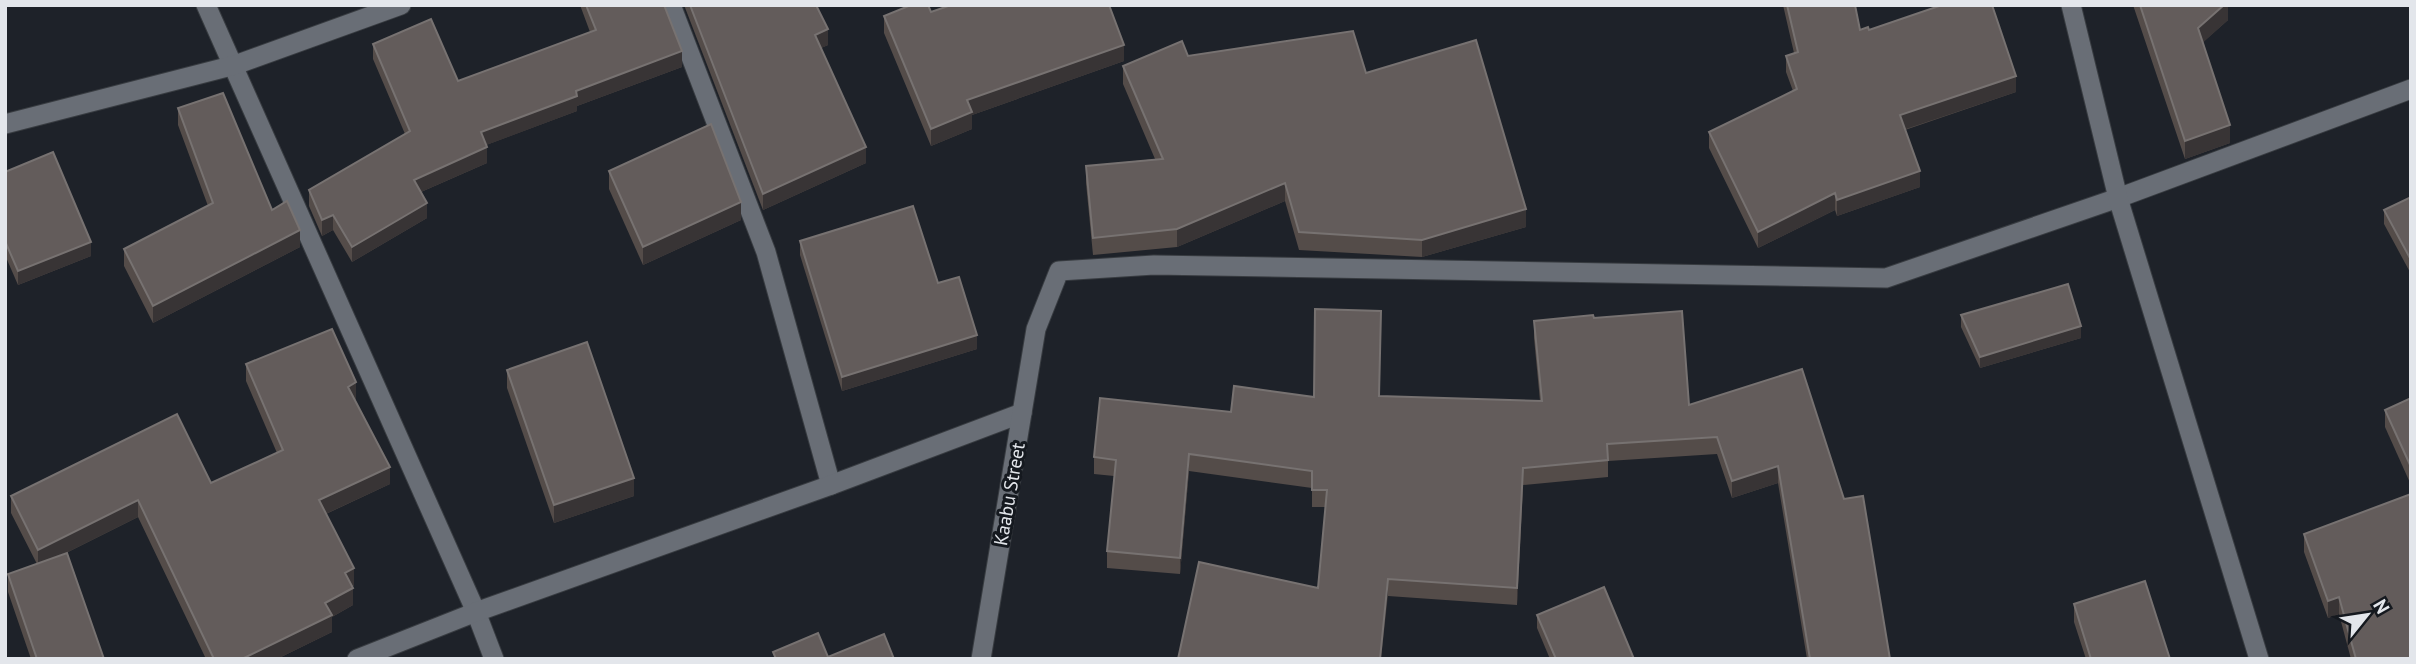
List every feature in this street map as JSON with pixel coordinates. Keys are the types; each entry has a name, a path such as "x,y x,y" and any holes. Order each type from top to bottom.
{"street":[{"path":"206,5 235,65 476,612 494,659"},
{"path":"5,124 235,65 401,5"},
{"path":"671,5 766,252 831,485"},
{"path":"2070,5 2118,198 2259,659"},
{"path":"2118,198 2411,89"},
{"name":"Kaabu Street","path":"981,659 1036,329 1059,271 1154,265 1886,278 2118,198"},
{"path":"357,659 476,612 831,485 1022,413"}],"building":[{"path":"586,5 664,5 682,51 576,91 577,96 481,132 487,147 414,180 427,203 352,247 333,215 322,220 309,190 410,131 373,44 431,19 458,81 596,30"},
{"path":"690,5 816,5 828,29 815,35 866,147 763,194"},
{"path":"911,5 928,5 931,12 951,5 1109,5 1124,45 967,100 972,112 931,129 884,16"},
{"path":"1787,5 1855,5 1860,30 1868,27 1869,30 1942,5 1992,5 2016,76 1900,115 1920,171 1837,200 1835,193 1758,232 1709,132 1797,89 1786,56 1798,52"},
{"path":"2140,5 2224,5 2198,28 2230,125 2185,141"},
{"path":"1353,31 1366,73 1476,40 1526,209 1422,240 1299,232 1285,183 1177,229 1093,238 1086,166 1163,159 1123,66 1182,41 1188,56"},
{"path":"223,93 272,210 287,201 300,230 153,306 124,249 213,203 178,108"},
{"path":"711,124 741,202 643,247 609,171"},
{"path":"53,152 91,242 18,271 5,241 5,172"},
{"path":"2411,197 2411,260 2384,210"},
{"path":"913,206 938,283 959,277 977,335 842,377 800,241"},
{"path":"2068,284 2081,326 1980,357 1961,315"},
{"path":"1315,309 1381,311 1379,396 1542,401 1534,321 1593,315 1594,318 1682,311 1689,405 1802,369 1844,499 1863,496 1890,659 1810,659 1778,466 1732,481 1717,437 1607,444 1608,460 1523,468 1517,588 1388,579 1380,659 1178,659 1199,562 1318,588 1327,490 1312,490 1312,471 1189,454 1180,558 1107,551 1116,460 1094,457 1100,398 1231,412 1234,386 1314,397"},
{"path":"332,329 356,382 348,387 390,467 319,500 354,568 345,573 353,588 325,603 332,615 242,659 214,659 138,500 38,550 11,496 177,414 211,483 283,450 246,364"},
{"path":"587,342 634,478 554,505 507,370"},
{"path":"2411,398 2411,467 2385,410"},
{"path":"2411,494 2411,659 2356,659 2339,597 2328,601 2304,534"},
{"path":"67,553 104,659 37,659 8,574"},
{"path":"2145,581 2170,659 2091,659 2074,604"},
{"path":"1604,587 1634,659 1556,659 1537,615"},
{"path":"818,633 828,657 884,634 894,659 776,659 773,652"}]}
